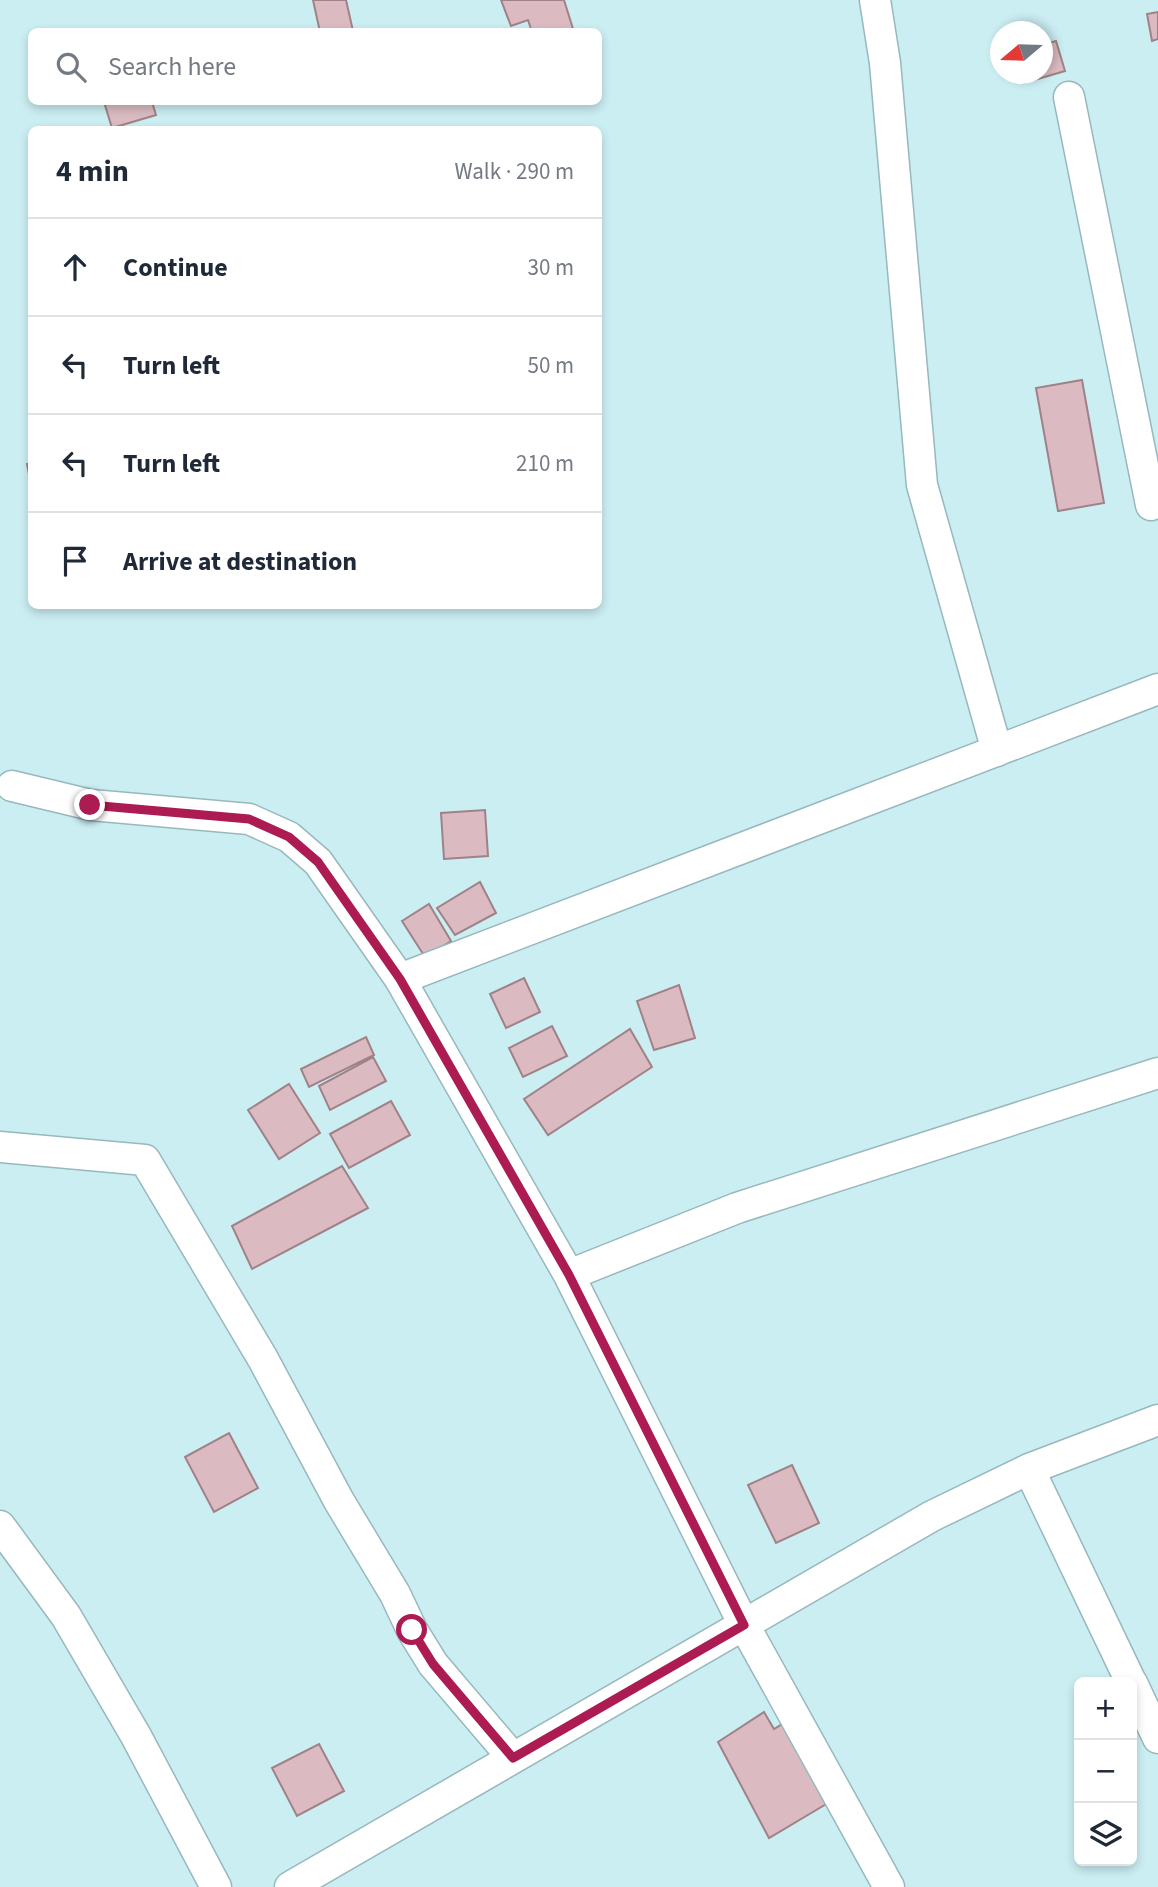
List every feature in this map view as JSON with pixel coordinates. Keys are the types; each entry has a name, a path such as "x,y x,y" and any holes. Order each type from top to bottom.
{"street":[{"path":"875,0 885,63 922,485 996,751"},
{"path":"1069,97 1152,505"},
{"path":"400,979 1158,689"},
{"path":"12,786 90,805 249,819 289,837 318,862 400,979 569,1275 744,1625 889,1887"},
{"path":"569,1275 737,1208 1158,1073"},
{"path":"0,1147 145,1160 263,1359 339,1501 395,1594 412,1630 433,1664 513,1758"},
{"path":"290,1887 932,1517 1029,1469 1158,1420"},
{"path":"1029,1469 1129,1677"},
{"path":"0,1526 66,1616 135,1736 216,1887"},
{"path":"1137,1694 1158,1738"}],"building":[{"path":"313,0 346,0 352,28 319,28"},
{"path":"501,0 564,0 573,28 531,28 528,20 511,26"},
{"path":"1158,12 1158,39 1152,41 1147,14"},
{"path":"1056,41 1065,71 1053,75 1053,42"},
{"path":"105,105 153,105 156,115 111,126"},
{"path":"1082,380 1104,503 1058,511 1036,388"},
{"path":"485,810 488,856 444,859 441,813"},
{"path":"480,882 496,913 455,935 437,908"},
{"path":"429,904 451,941 425,957 402,921"},
{"path":"524,978 540,1012 506,1028 490,994"},
{"path":"679,985 695,1038 654,1050 637,1001"},
{"path":"552,1026 567,1056 523,1077 509,1048"},
{"path":"630,1029 652,1067 548,1135 524,1099"},
{"path":"366,1037 374,1055 309,1087 301,1069"},
{"path":"373,1057 386,1081 330,1110 319,1086"},
{"path":"289,1084 320,1133 279,1159 248,1110"},
{"path":"391,1101 410,1135 349,1168 330,1134"},
{"path":"342,1166 368,1208 252,1269 232,1226"},
{"path":"229,1433 258,1488 214,1512 185,1457"},
{"path":"792,1465 819,1523 776,1543 748,1485"},
{"path":"764,1712 774,1729 784,1723 828,1803 769,1838 718,1742"},
{"path":"319,1744 344,1791 297,1816 272,1768"}],"route":[{"path":"90,805 249,819 289,837 318,862 400,979 569,1275 744,1625 513,1758 433,1664 412,1630"}]}
